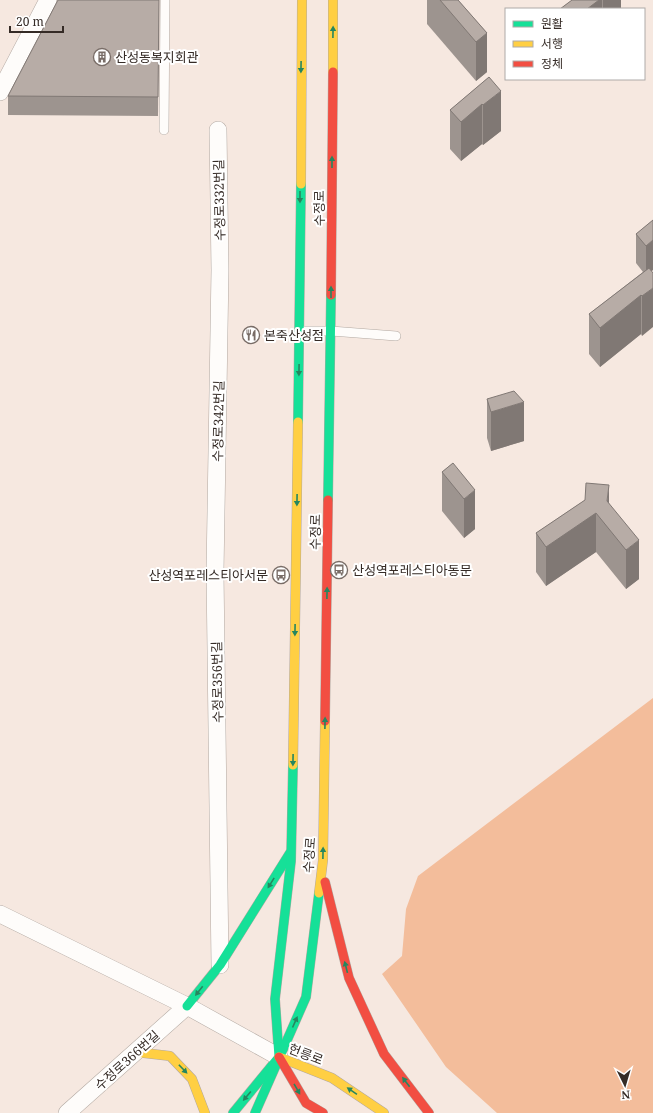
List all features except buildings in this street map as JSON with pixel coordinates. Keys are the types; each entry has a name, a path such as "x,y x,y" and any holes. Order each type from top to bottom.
{"main road":[{"name":"수정로","path":"233,1113 279,1057 275,999 291,861 300,331 302,0"},
{"name":"수정로","path":"255,1113 306,997 323,860 331,331 334,0"},
{"path":"187,1006 220,965 291,850"},
{"path":"321,869 349,978 384,1054 429,1113"},
{"path":"135,1052 170,1056 192,1079 205,1113"},
{"name":"헌릉로","path":"279,1057 306,1103 323,1113"},
{"name":"헌릉로","path":"279,1057 332,1078 384,1113"}],"street":[{"path":"0,92 48,0"},
{"name":"수정로332번길","path":"218,130 220,270"},
{"name":"수정로342번길","path":"215,572 220,270"},
{"name":"수정로356번길","path":"215,572 220,965"},
{"path":"0,914 187,1006 279,1057"},
{"name":"수정로366번길","path":"67,1113 187,1006"}],"lane":[{"path":"164,130 165,0"},
{"path":"300,331 331,331 396,336"}],"shaded area":[{"path":"653,698 653,1113 497,1113 446,1067 382,974 402,956 406,909 418,876"}],"traffic: fast":[{"path":"298,422 301,184"},
{"path":"328,500 331,295"},
{"path":"233,1113 279,1057 275,999 291,861 293,765"},
{"path":"187,1006 220,965 290,853"},
{"path":"255,1113 306,997 319,893"}],"traffic: slow":[{"path":"301,184 302,0"},
{"path":"333,0 333,72"},
{"path":"293,765 298,422"},
{"path":"319,893 323,860 325,721"},
{"path":"135,1052 170,1056 192,1079 205,1113"},
{"path":"279,1057 332,1078 384,1113"}],"traffic: jam":[{"path":"331,295 333,72"},
{"path":"325,721 328,500"},
{"path":"325,882 349,978 384,1054 429,1113"},
{"path":"279,1057 306,1103 323,1113"}],"place":[{"name":"산성동복지회관","path":"102,57"},
{"name":"본죽산성점","path":"251,335"},
{"name":"산성역포레스티아동문","path":"339,570"},
{"name":"산성역포레스티아서문","path":"281,575"}]}
